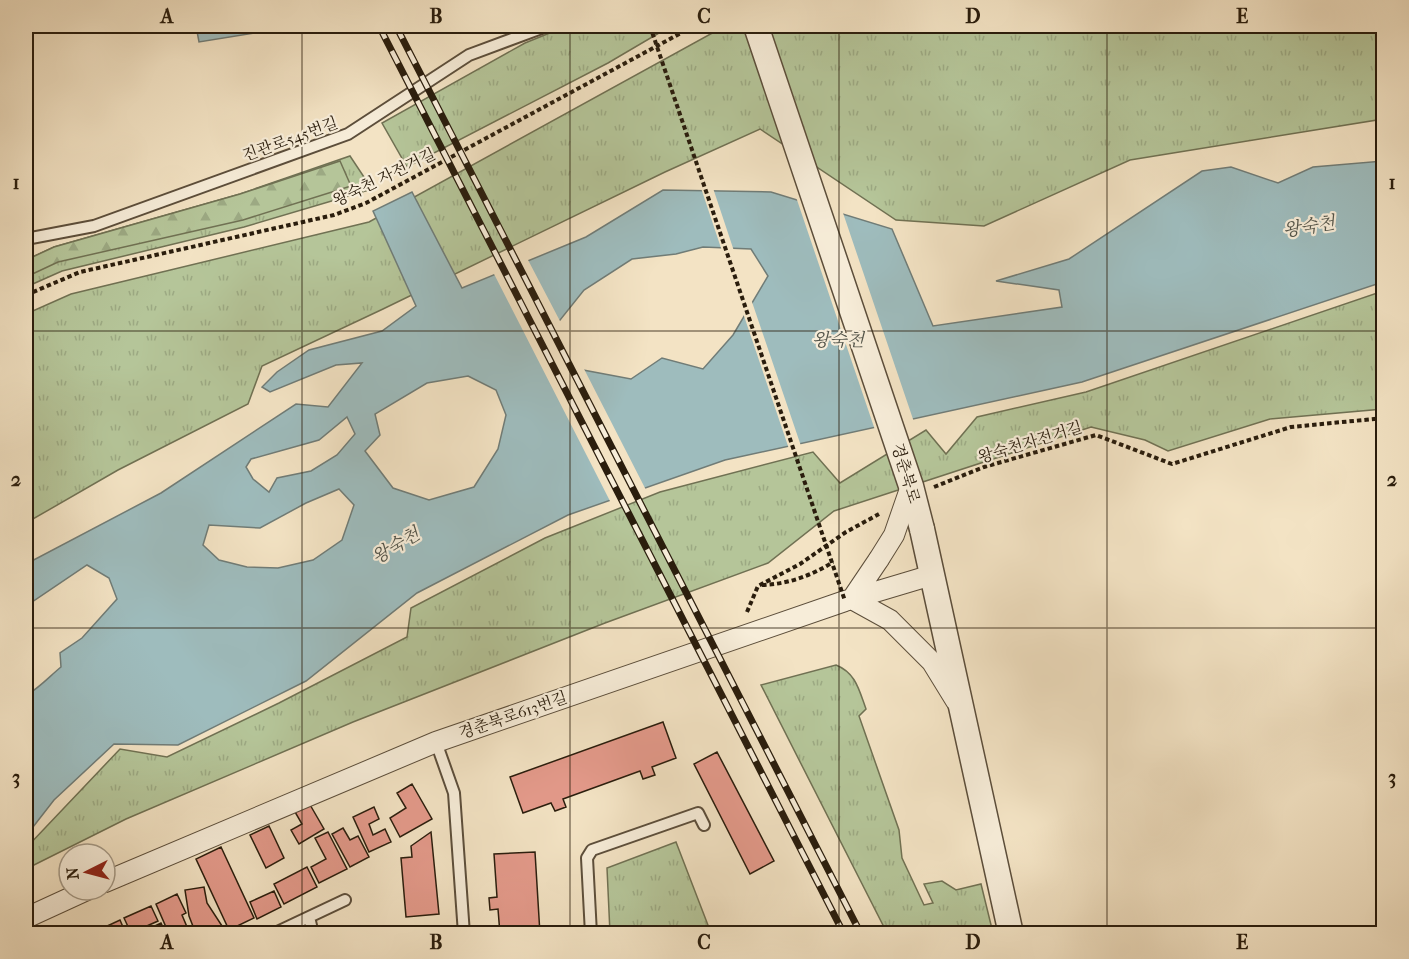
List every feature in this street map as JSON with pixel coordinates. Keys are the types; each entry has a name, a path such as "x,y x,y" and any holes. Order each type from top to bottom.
{"street":[{"name":"경춘북로","path":"756,26 919,488 922,529 1011,933"},
{"path":"919,488 879,559 848,600 890,620 899,628 932,662 962,710"},
{"name":"경춘북로613번길","path":"117,877 436,742 848,600 932,575"},
{"path":"26,918 61,902"}],"lane":[{"name":"진관로545번길","path":"26,239 94,226 348,134 469,55 547,26"},
{"path":"436,742 454,793 464,933"},
{"path":"591,933 587,858 592,850 698,813 704,825"},
{"path":"273,933 345,900"},
{"path":"309,917 313,933"}],"path":[{"path":"650,26 848,600"},
{"name":"왕숙천 자전거길","path":"26,295 80,272 334,215 366,203 694,26"},
{"name":"왕숙천자전거길","path":"919,488 1096,435 1172,464 1291,427 1383,418"},
{"path":"737,638 758,586 800,564 846,532 886,511"},
{"path":"758,586 781,584 818,571 833,562"}],"green space":[{"path":"567,26 671,26 608,63 407,167 382,123 525,43"},
{"path":"725,26 1383,26 1383,119 1130,160 984,226 896,220 760,129 665,172 262,366 248,404 118,470 26,523 26,314 71,294 369,222"},
{"path":"350,156 372,189 244,227 62,271 26,287 26,260 54,247 240,194"},
{"path":"340,161 351,186 243,220 58,262 26,277 26,260 54,247 240,194"},
{"path":"1383,291 1383,409 1270,419 1168,451 1145,440 1091,427 834,511 768,563 605,623 353,722 126,819 80,842 57,842 57,854 26,869 26,848 120,749 167,757 279,703 407,637 411,608 545,538 660,492 813,452 840,483 926,430 946,454 977,417 1086,392"},
{"path":"836,665 852,677 861,695 866,709 859,716 899,830 902,858 924,905 933,903 924,884 942,881 956,890 981,884 993,933 887,933 761,685"},
{"path":"676,842 711,933 610,933 607,868"}],"water":[{"path":"196,26 297,26 199,42"},
{"name":"왕숙천","path":"1383,161 1383,282 1082,382 725,460 568,515 417,593 306,681 178,745 114,744 54,800 26,836 26,695 61,667 60,653 82,638 117,599 109,578 87,565 26,606 26,564 161,493 296,404 328,407 362,363 336,365 270,392 262,387 277,372 309,350 382,331 416,306 373,211 412,192 462,288 586,237 663,190 771,192 892,229 933,326 1062,307 1059,290 996,281 1069,259 1202,171 1231,167 1278,183 1313,167","holes":["703,247 751,249 768,276 733,335 703,369 662,358 631,379 562,366 548,335 584,290 632,259 676,254","468,376 496,390 506,415 498,449 474,487 429,500 393,488 365,451 380,435 375,414 427,383","347,417 355,434 337,455 311,471 277,478 269,492 253,479 246,467 251,459 319,440","339,489 354,505 342,540 313,560 278,568 247,567 219,560 203,545 209,525 260,528 306,503"]}],"pier":[{"path":"701,188 713,188 734,251 722,251"},
{"path":"796,197 842,210 914,422 875,430"},
{"path":"527,258 561,323 552,335 564,363 583,367 646,490 611,503 493,272"},
{"path":"751,299 801,446 789,449 743,313"}],"building":[{"path":"663,722 676,758 652,767 655,775 643,779 640,771 563,799 566,807 555,811 551,803 523,813 510,777"},
{"path":"717,752 774,861 750,874 694,764"},
{"path":"412,784 432,819 400,837 390,818 406,808 397,793"},
{"path":"309,803 324,829 299,844 291,830 302,824 295,812"},
{"path":"374,807 379,819 369,824 373,835 385,829 391,842 369,852 353,817"},
{"path":"269,826 284,858 266,868 250,835"},
{"path":"343,828 350,840 358,836 369,857 350,867 332,834"},
{"path":"328,832 347,869 319,883 311,867 326,859 315,838"},
{"path":"431,832 439,914 406,917 401,858 412,857 411,846"},
{"path":"221,847 254,918 229,930 196,859"},
{"path":"535,852 540,934 500,934 498,909 490,910 489,898 497,897 494,854"},
{"path":"307,867 317,887 284,904 274,884"},
{"path":"204,887 207,903 224,929 214,934 196,934 189,916 185,890"},
{"path":"274,891 281,907 257,919 250,902"},
{"path":"177,894 186,913 182,915 190,934 169,934 156,904"},
{"path":"151,906 158,921 131,933 124,918"},
{"path":"120,920 126,934 105,934 103,928"},
{"path":"161,923 166,934 138,934"},
{"path":"424,928 424,934 355,934 355,931"}],"railway":[{"path":"379,26 844,934"},
{"path":"396,26 861,934"}]}
